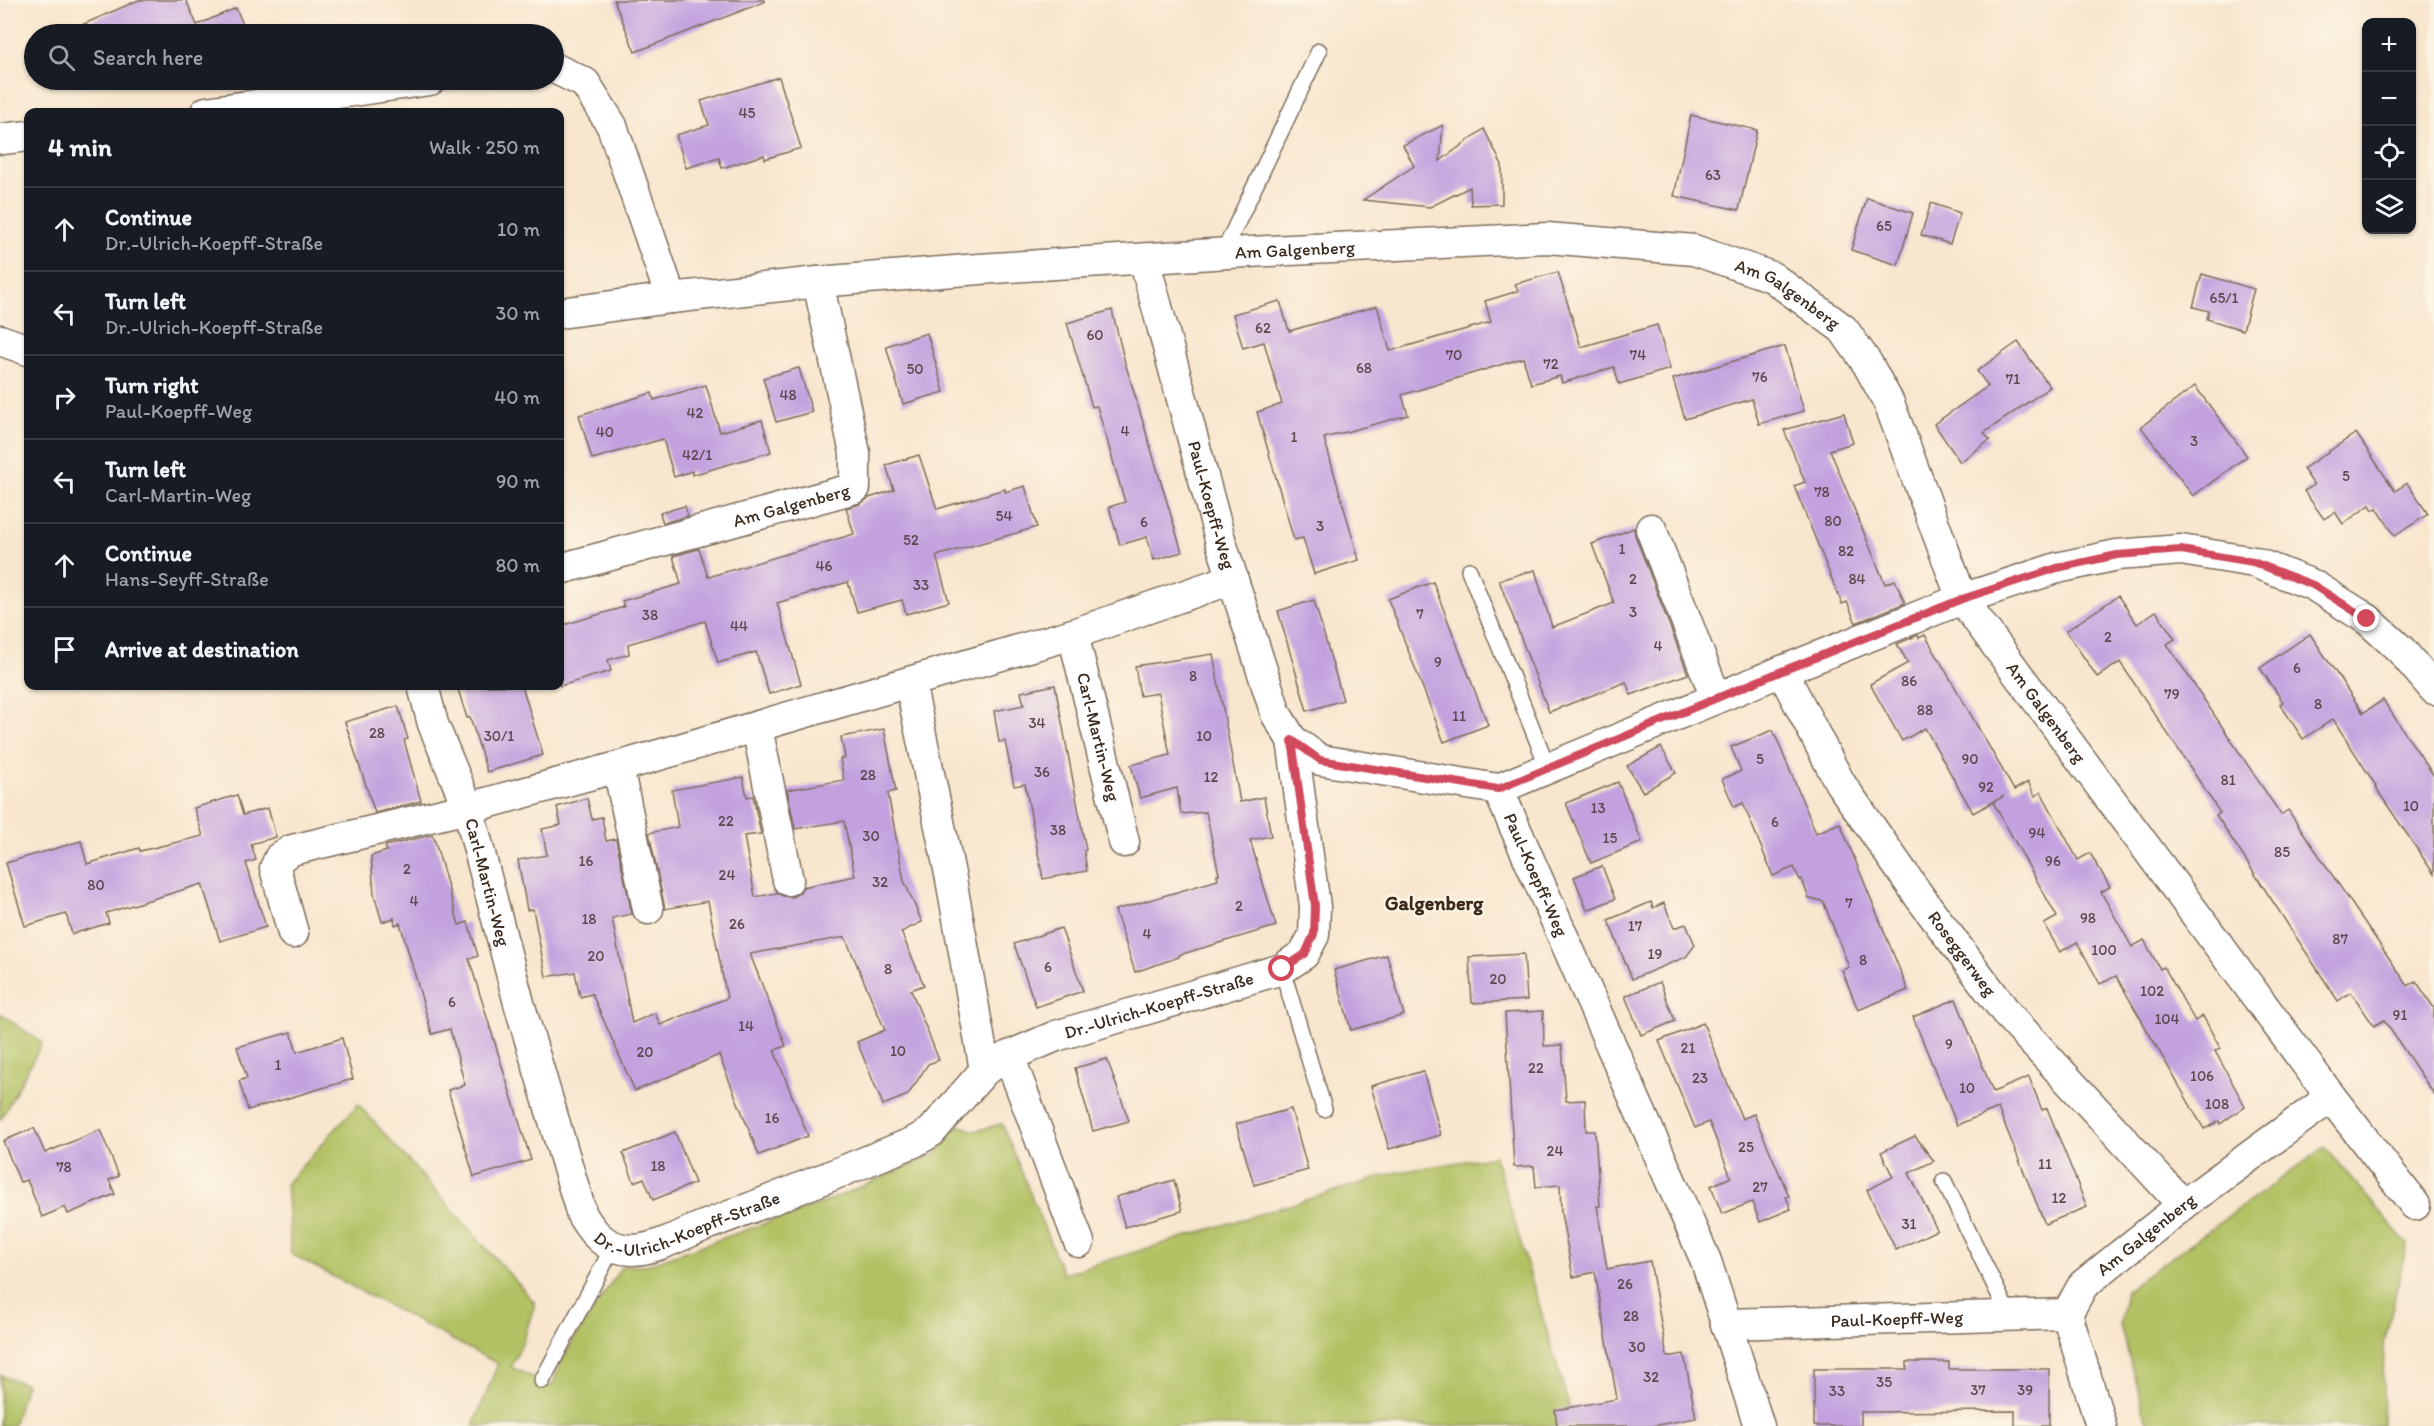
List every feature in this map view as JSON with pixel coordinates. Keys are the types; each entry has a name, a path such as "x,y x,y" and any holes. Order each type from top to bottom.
{"street":[{"path":"564,73 585,82 612,126 671,298"},
{"path":"234,108 360,90"},
{"name":"Am Galgenberg","path":"564,312 818,282 979,269 1223,253 1547,238 1694,250 1772,277 1843,329 1867,363 1889,403 1962,599 2331,1096 2415,1205"},
{"name":"Paul-Koepff-Weg","path":"1144,259 1232,579 1276,714 1292,740 1320,760 1498,789 1706,1261 1759,1426"},
{"name":"Am Galgenberg","path":"564,568 855,488 855,453 818,282"},
{"path":"0,340 24,349"},
{"path":"1651,529 1716,698"},
{"path":"1498,789 1962,599 2057,568 2117,555 2181,550 2253,562 2313,585 2362,615 2401,650 2434,689"},
{"name":"Carl-Martin-Weg","path":"519,1003 468,808 618,767 1073,634 1232,579"},
{"name":"Carl-Martin-Weg","path":"1073,634 1124,842"},
{"name":"Roseggerweg","path":"1782,671 1840,783 1918,896 2008,1016 2183,1205"},
{"path":"909,682 951,879 997,1063 1079,1242"},
{"path":"293,933 275,868 280,857 292,850 468,808 433,724 424,690"},
{"path":"757,727 788,880"},
{"name":"Dr.-Ulrich-Koepff-Straße","path":"519,1003 582,1215 594,1234 613,1247 633,1250 654,1245 914,1142 931,1132 997,1063 1056,1036 1282,969 1305,954 1314,934 1315,906 1292,740"},
{"path":"618,767 648,909"},
{"name":"Am Galgenberg","path":"2067,1314 2083,1285 2183,1205 2331,1096"},
{"path":"2067,1314 2101,1426"},
{"name":"Paul-Koepff-Weg","path":"1726,1324 2067,1314"}],"lane":[{"path":"1223,253 1319,51"},
{"path":"1469,570 1548,768"},
{"path":"1282,969 1324,1110"},
{"path":"1944,1181 2010,1317"},
{"path":"542,1381 613,1247"}],"green space":[{"path":"0,1013 42,1043 0,1121"},
{"path":"358,1104 535,1303 523,1342 511,1367 552,1386 564,1355 622,1266 643,1266 826,1202 936,1154 958,1125 975,1131 1002,1124 1063,1274 1394,1173 1495,1156 1575,1426 473,1426 498,1364 291,1254 286,1184"},
{"path":"2325,1147 2407,1244 2384,1345 2382,1426 2148,1426 2120,1325 2126,1290"},
{"path":"0,1375 26,1384 13,1426 0,1426"}],"building":[{"path":"139,0 186,0 197,24 84,24"},
{"path":"614,0 764,0 764,2 635,52"},
{"path":"236,8 243,24 199,24"},
{"path":"779,77 801,148 765,159 764,155 722,168 719,158 686,168 676,135 709,125 701,101"},
{"path":"1691,115 1757,130 1739,210 1674,196"},
{"path":"1443,125 1440,161 1484,129 1502,165 1502,204 1471,205 1470,187 1430,207 1363,200 1414,166 1403,145"},
{"path":"1867,198 1913,213 1898,265 1851,250"},
{"path":"1931,203 1960,213 1950,244 1921,235"},
{"path":"1558,272 1581,347 1657,325 1670,369 1619,384 1614,367 1562,383 1560,376 1531,384 1523,358 1402,395 1408,415 1324,438 1359,560 1314,574 1303,538 1294,540 1257,412 1282,404 1264,342 1243,348 1233,314 1280,301 1289,331 1377,306 1390,351 1491,322 1485,301 1518,291 1515,284"},
{"path":"2202,274 2254,289 2243,330 2207,319 2209,311 2193,307"},
{"path":"1112,310 1124,359 1182,552 1154,560 1147,537 1120,545 1109,507 1125,502 1097,406 1092,407 1067,323"},
{"path":"927,333 944,392 903,404 886,346"},
{"path":"2018,342 2050,387 1984,433 1990,440 1960,462 1934,424 1988,386 1977,371"},
{"path":"1785,346 1804,411 1759,424 1752,399 1685,419 1673,379"},
{"path":"799,368 812,412 776,422 763,378"},
{"path":"706,385 720,432 762,420 771,452 692,475 692,471 674,477 663,439 592,459 579,415 652,393 654,400"},
{"path":"2195,386 2247,456 2193,496 2141,427"},
{"path":"1844,413 1853,443 1830,450 1885,584 1895,580 1905,603 1856,623 1847,602 1842,604 1794,486 1805,482 1784,430"},
{"path":"2356,433 2395,491 2407,483 2428,514 2395,536 2377,508 2373,510 2370,505 2343,524 2335,512 2324,519 2304,491 2314,485 2303,469"},
{"path":"919,455 937,509 1005,489 1005,492 1025,486 1037,527 936,556 949,602 906,614 902,600 857,612 848,582 777,603 801,684 769,694 756,652 718,663 705,621 628,644 629,654 608,660 611,671 564,685 564,625 624,607 622,601 681,584 673,556 699,549 708,577 854,534 846,508 894,490 886,465"},
{"path":"685,506 688,516 663,523 660,513"},
{"path":"1634,528 1688,674 1631,695 1626,682 1549,712 1499,580 1535,570 1552,627 1614,603 1592,544"},
{"path":"1433,582 1488,725 1444,742 1388,599"},
{"path":"2118,596 2137,624 2156,611 2175,639 2167,644 2281,815 2288,810 2408,986 2416,981 2434,1008 2434,1094 2384,1020 2374,1026 2351,992 2338,1001 2216,815 2220,813 2120,662 2097,677 2066,631"},
{"path":"1314,600 1343,700 1307,711 1278,611"},
{"path":"2310,634 2363,713 2383,700 2434,776 2434,874 2375,787 2333,719 2303,739 2280,704 2283,702 2260,668"},
{"path":"1918,635 1919,638 1925,635 2014,790 2028,782 2035,796 2041,792 2078,860 2090,853 2110,887 2101,892 2132,947 2144,940 2160,969 2164,967 2195,1021 2203,1016 2220,1048 2215,1051 2245,1106 2220,1124 2219,1121 2204,1129 2116,976 2100,984 2077,942 2060,952 2044,924 2057,917 1993,802 1973,813 1925,728 1902,741 1870,684 1908,663 1897,644"},
{"path":"1213,654 1240,802 1264,797 1271,836 1250,840 1276,926 1179,955 1179,957 1135,972 1115,910 1218,880 1217,874 1219,874 1206,812 1181,814 1177,788 1140,798 1131,765 1170,755 1158,693 1140,696 1135,666"},
{"path":"1055,685 1086,850 1084,851 1087,871 1043,879 1025,784 1014,786 1005,741 999,742 994,711 1024,705 1021,692"},
{"path":"458,690 523,690 543,755 487,772 470,717 467,718"},
{"path":"398,706 408,739 404,740 421,801 375,813 345,722"},
{"path":"884,729 896,791 888,793 904,881 922,922 901,932 924,985 911,990 939,1060 928,1064 908,1095 883,1105 857,1042 885,1030 845,937 750,954 786,1046 774,1050 808,1136 759,1155 719,1055 635,1091 592,994 580,997 575,972 546,977 533,909 527,910 518,860 547,855 542,829 561,825 557,807 587,798 592,819 602,817 606,841 616,839 632,914 612,918 632,1023 655,1013 660,1025 727,998 708,901 665,909 649,833 678,827 672,790 743,777 747,797 753,796 761,834 744,836 755,897 777,893 792,897 803,887 855,876 844,821 795,829 787,790 844,780 840,759 845,758 841,737"},
{"path":"1773,730 1816,833 1840,823 1908,990 1858,1010 1842,970 1849,967 1823,901 1809,899 1802,879 1800,880 1794,867 1773,876 1743,803 1734,807 1722,779 1741,771 1731,747"},
{"path":"1661,747 1676,773 1643,792 1627,766"},
{"path":"1618,782 1642,842 1591,863 1566,803"},
{"path":"237,795 243,815 268,808 276,837 251,844 256,860 246,863 266,927 220,941 202,884 106,913 109,923 72,934 66,914 25,926 6,863 81,841 87,864 139,848 140,851 203,836 194,808"},
{"path":"431,835 434,838 459,925 468,922 478,956 469,959 531,1160 474,1177 448,1090 465,1085 450,1029 432,1034 400,923 395,925 394,918 382,922 374,894 371,856 387,851 385,846"},
{"path":"1602,866 1615,899 1587,910 1574,877"},
{"path":"1651,902 1653,908 1664,903 1674,928 1686,924 1695,945 1686,957 1632,979 1608,920"},
{"path":"1061,928 1083,991 1036,1007 1014,944"},
{"path":"1524,954 1527,1000 1472,1003 1469,957"},
{"path":"1387,955 1404,1015 1351,1030 1334,970"},
{"path":"1660,982 1675,1021 1641,1035 1625,996"},
{"path":"1956,999 1993,1092 2029,1077 2042,1110 2047,1108 2087,1207 2045,1224 1998,1108 1957,1125 1913,1017"},
{"path":"1543,1011 1544,1046 1562,1045 1566,1101 1585,1100 1586,1131 1595,1131 1600,1206 1597,1206 1607,1269 1650,1261 1667,1357 1684,1354 1696,1418 1652,1426 1557,1426 1555,1410 1617,1399 1595,1272 1573,1277 1561,1213 1560,1185 1536,1187 1534,1166 1514,1167 1505,1013"},
{"path":"1703,1023 1742,1119 1754,1114 1789,1196 1786,1197 1791,1209 1760,1222 1752,1202 1722,1214 1711,1186 1731,1177 1709,1122 1695,1128 1659,1041"},
{"path":"291,1032 297,1052 342,1038 353,1079 248,1110 239,1081 247,1078 237,1047"},
{"path":"1107,1059 1129,1121 1093,1131 1075,1068"},
{"path":"1423,1071 1441,1135 1389,1149 1371,1086"},
{"path":"1291,1109 1308,1170 1254,1185 1236,1124"},
{"path":"34,1128 45,1153 100,1130 119,1176 109,1180 115,1194 68,1214 65,1207 42,1217 27,1180 20,1182 3,1141"},
{"path":"675,1132 695,1183 653,1200 644,1178 634,1182 623,1153"},
{"path":"1915,1136 1934,1161 1909,1173 1937,1230 1896,1250 1867,1190 1893,1177 1881,1152"},
{"path":"1174,1180 1182,1211 1125,1227 1116,1197"},
{"path":"1907,1362 1949,1362 1949,1369 2049,1369 2049,1426 2015,1426 2015,1411 1861,1412 1861,1426 1814,1426 1814,1369 1907,1369"}],"district":[{"name":"Galgenberg","path":"1434,903"}],"route":[{"path":"1282,969 1305,954 1314,934 1315,906 1292,740 1320,760 1498,789 1962,599 2057,568 2117,555 2181,550 2253,562 2313,585 2367,619"}]}
